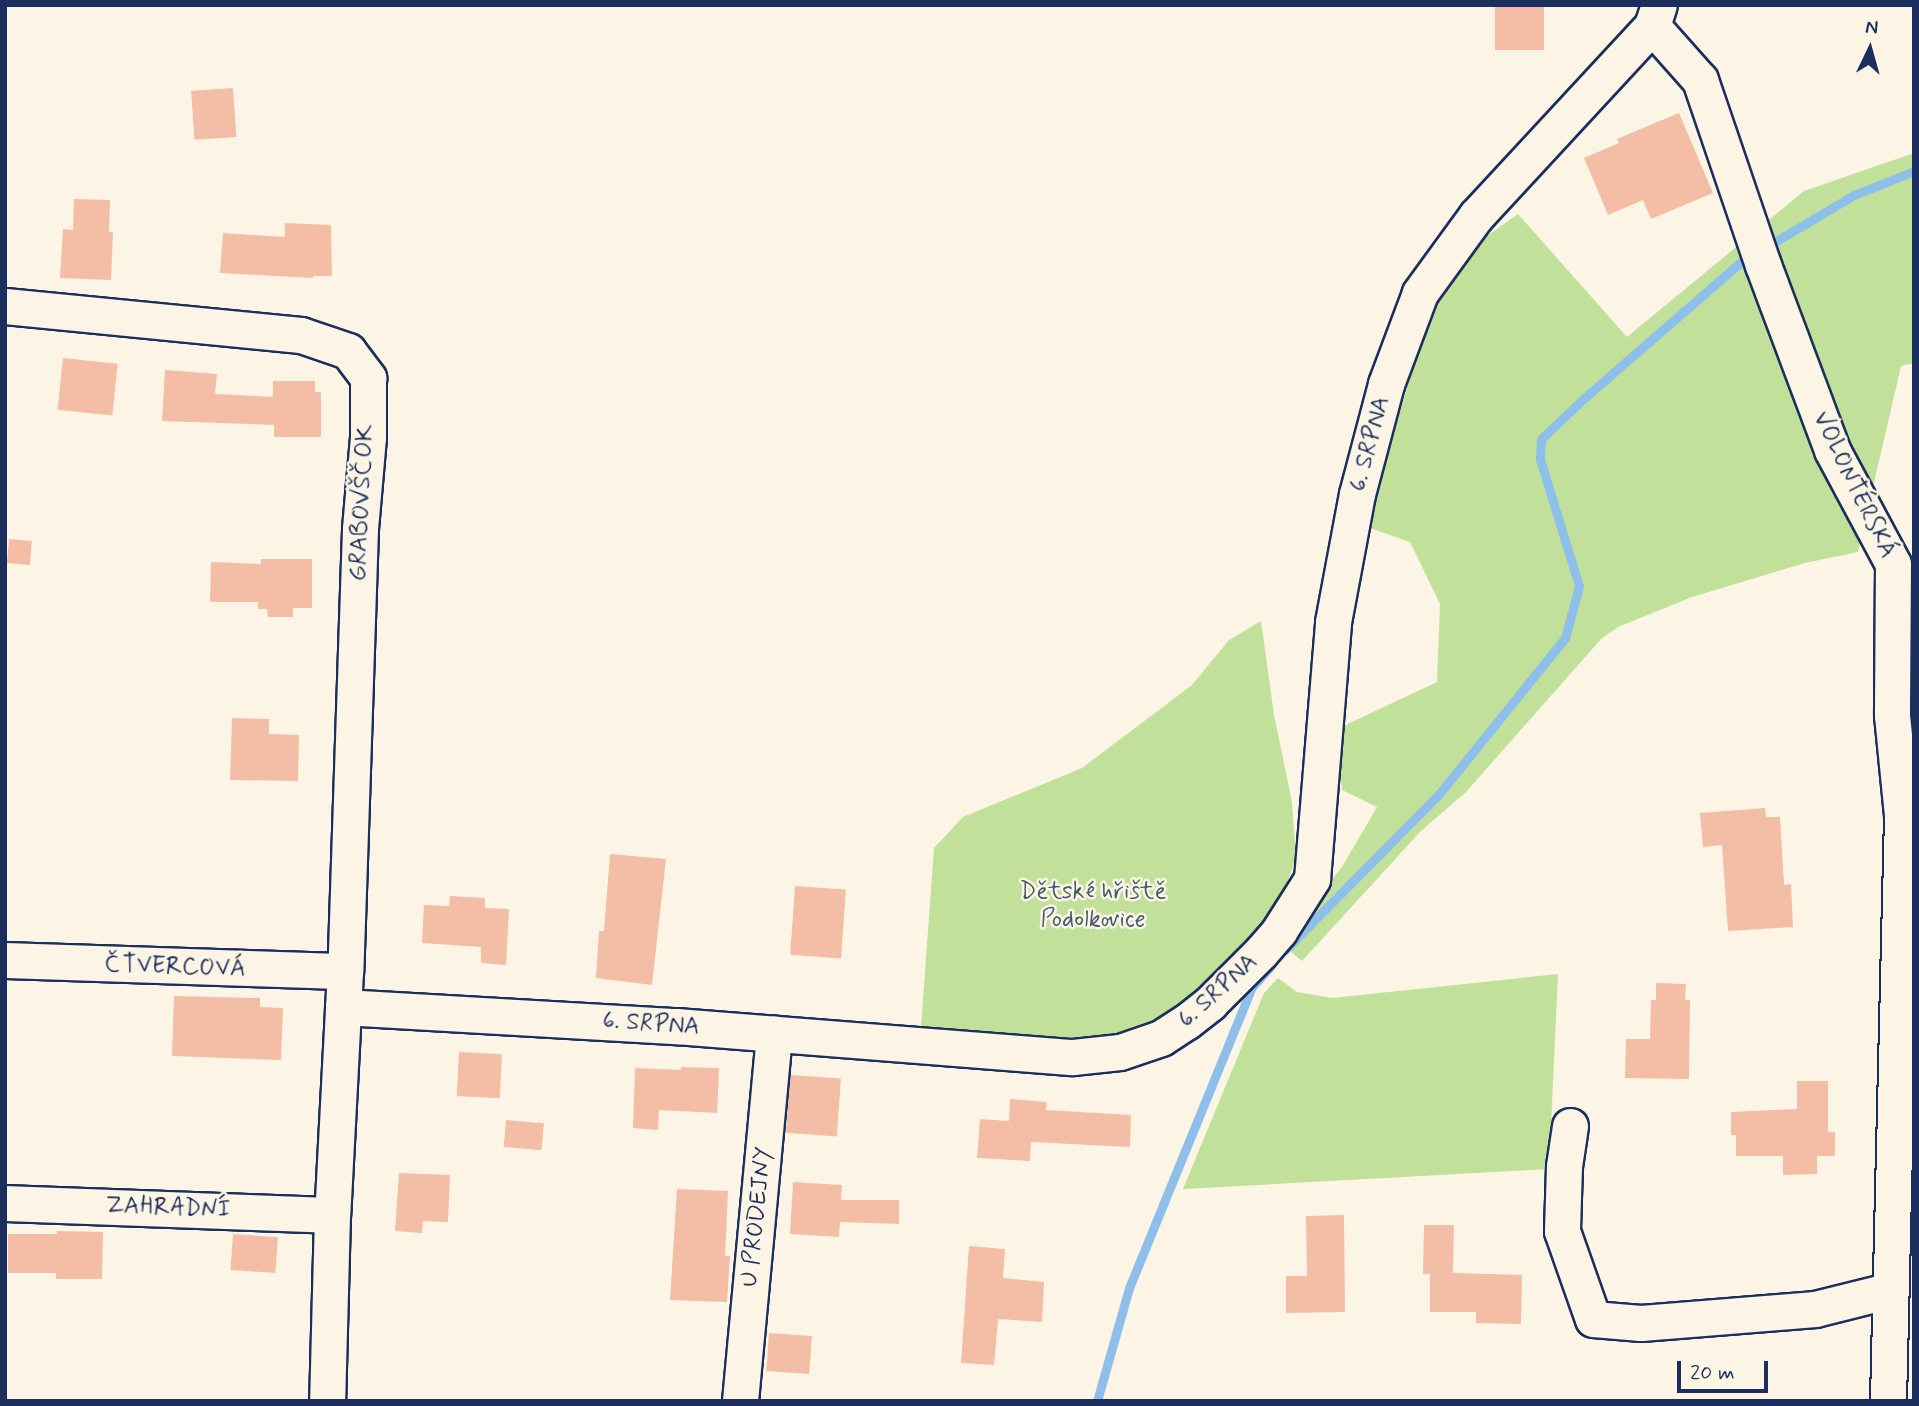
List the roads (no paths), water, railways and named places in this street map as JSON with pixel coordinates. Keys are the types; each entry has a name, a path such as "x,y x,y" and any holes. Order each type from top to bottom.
{"street":[{"name":"VOLONTÉRSKÁ","path":"1656,16 1700,80 1763,265 1832,450 1893,564 1892,715 1908,815 1888,1401"},
{"name":"6. SRPNA","path":"343,1007 461,1012 1073,1057 1120,1052 1161,1038 1186,1022 1210,1003 1261,952 1292,913 1312,879 1333,622 1357,494 1376,421 1386,384 1420,293 1476,216 1656,16"},
{"name":"GRABOVŠČOK","path":"5,306 302,335 348,351 368,378 368,437 354,668 343,1007"},
{"name":"ČTVERCOVÁ","path":"5,960 345,971"},
{"path":"327,1401 332,1215 343,1007"},
{"name":"U PRODEJNY","path":"740,1401 774,1034"},
{"path":"1570,1126 1564,1166 1562,1231 1593,1319 1642,1322 1815,1309 1891,1290"},
{"name":"ZAHRADNÍ","path":"5,1203 332,1215"}],"waterway":[{"path":"1771,244 1854,195 1914,171"},
{"path":"1285,950 1439,794 1565,638 1579,586 1540,459 1541,439 1743,260"},
{"path":"1097,1401 1129,1288 1252,987 1271,966"}],"park label":[{"name":"Dětské hřiště Podolkovice","path":"1093,906"}]}
